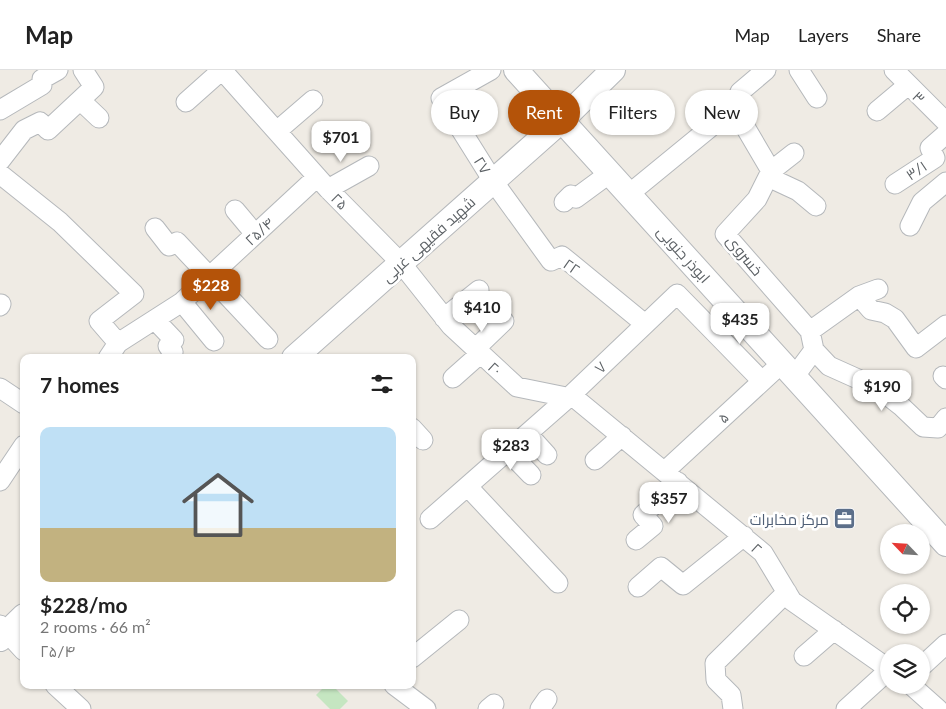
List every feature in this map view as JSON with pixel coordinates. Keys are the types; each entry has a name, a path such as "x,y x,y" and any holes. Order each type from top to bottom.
{"street":[{"path":"0,110 42,85 42,79 58,70"},
{"path":"0,161 24,130 40,122 48,130 94,87 83,70"},
{"path":"461,77 491,70"},
{"name":"ابوذر جنوبی","path":"516,70 534,90"},
{"name":"شهید فقیهی غربی","path":"580,102 613,70"},
{"path":"799,70 816,98"},
{"name":"۳","path":"894,70 946,122"},
{"path":"186,102 228,72"},
{"name":"۲۵","path":"228,72 323,183 401,263"},
{"path":"742,90 755,74"},
{"name":"۲۷","path":"461,77 441,98 493,181"},
{"path":"877,111 908,85"},
{"path":"80,100 99,118"},
{"path":"277,131 313,100"},
{"name":"۳/۱","path":"895,184 935,158 930,148 946,134"},
{"name":"شهید فقیهی غربی","path":"299,354 545,135"},
{"name":"ابوذر جنوبی","path":"576,135 946,544"},
{"path":"629,194 701,135"},
{"path":"748,135 769,174 798,191 816,206"},
{"path":"769,174 794,153"},
{"name":"۲۵/۴","path":"113,350 182,302 255,234 323,183 369,166"},
{"path":"564,202 571,195 576,198 610,172"},
{"path":"0,174 60,222 134,294 99,321 113,350"},
{"name":"خسروی","path":"769,174 758,199 725,234 810,331 814,350"},
{"name":"۲۲","path":"493,181 551,261 562,256 645,324"},
{"path":"910,226 922,202 946,182"},
{"path":"234,210 255,234"},
{"path":"155,228 169,246 177,242 268,339"},
{"name":"۲۰","path":"401,263 444,318 517,387 569,397"},
{"path":"810,331 859,296 878,289"},
{"path":"444,318 479,290"},
{"name":"۷","path":"430,519 569,397 611,346 645,324 677,294 762,381"},
{"path":"859,296 871,310 885,313 895,320 916,348 946,325"},
{"path":"182,302 214,341"},
{"path":"155,320 174,340 168,346 173,352 172,354"},
{"path":"453,378 504,321"},
{"path":"788,370 814,350 829,366 878,388 923,427 938,428 946,418"},
{"name":"۵","path":"636,540 653,526 642,515 671,477 762,381 788,370"},
{"path":"0,388 20,401"},
{"name":"۲","path":"569,397 576,398 764,552 792,601 880,663"},
{"path":"528,434 547,455"},
{"path":"595,460 622,436"},
{"path":"0,481 20,451"},
{"path":"508,451 531,475"},
{"path":"468,487 558,583"},
{"path":"638,587 661,566 683,585 744,536"},
{"path":"732,709 731,695 716,680 715,663 787,592"},
{"path":"20,619 2,632 20,648"},
{"path":"416,655 459,620"},
{"path":"804,656 834,630"},
{"path":"930,659 946,644"},
{"path":"846,709 880,677"},
{"path":"399,689 426,709"},
{"path":"921,694 938,709"}],"green space":[{"path":"322,689 336,689 348,701 340,709 330,709 316,695"}],"place":[{"name":"مرکز مخابرات","path":"845,519"}]}
